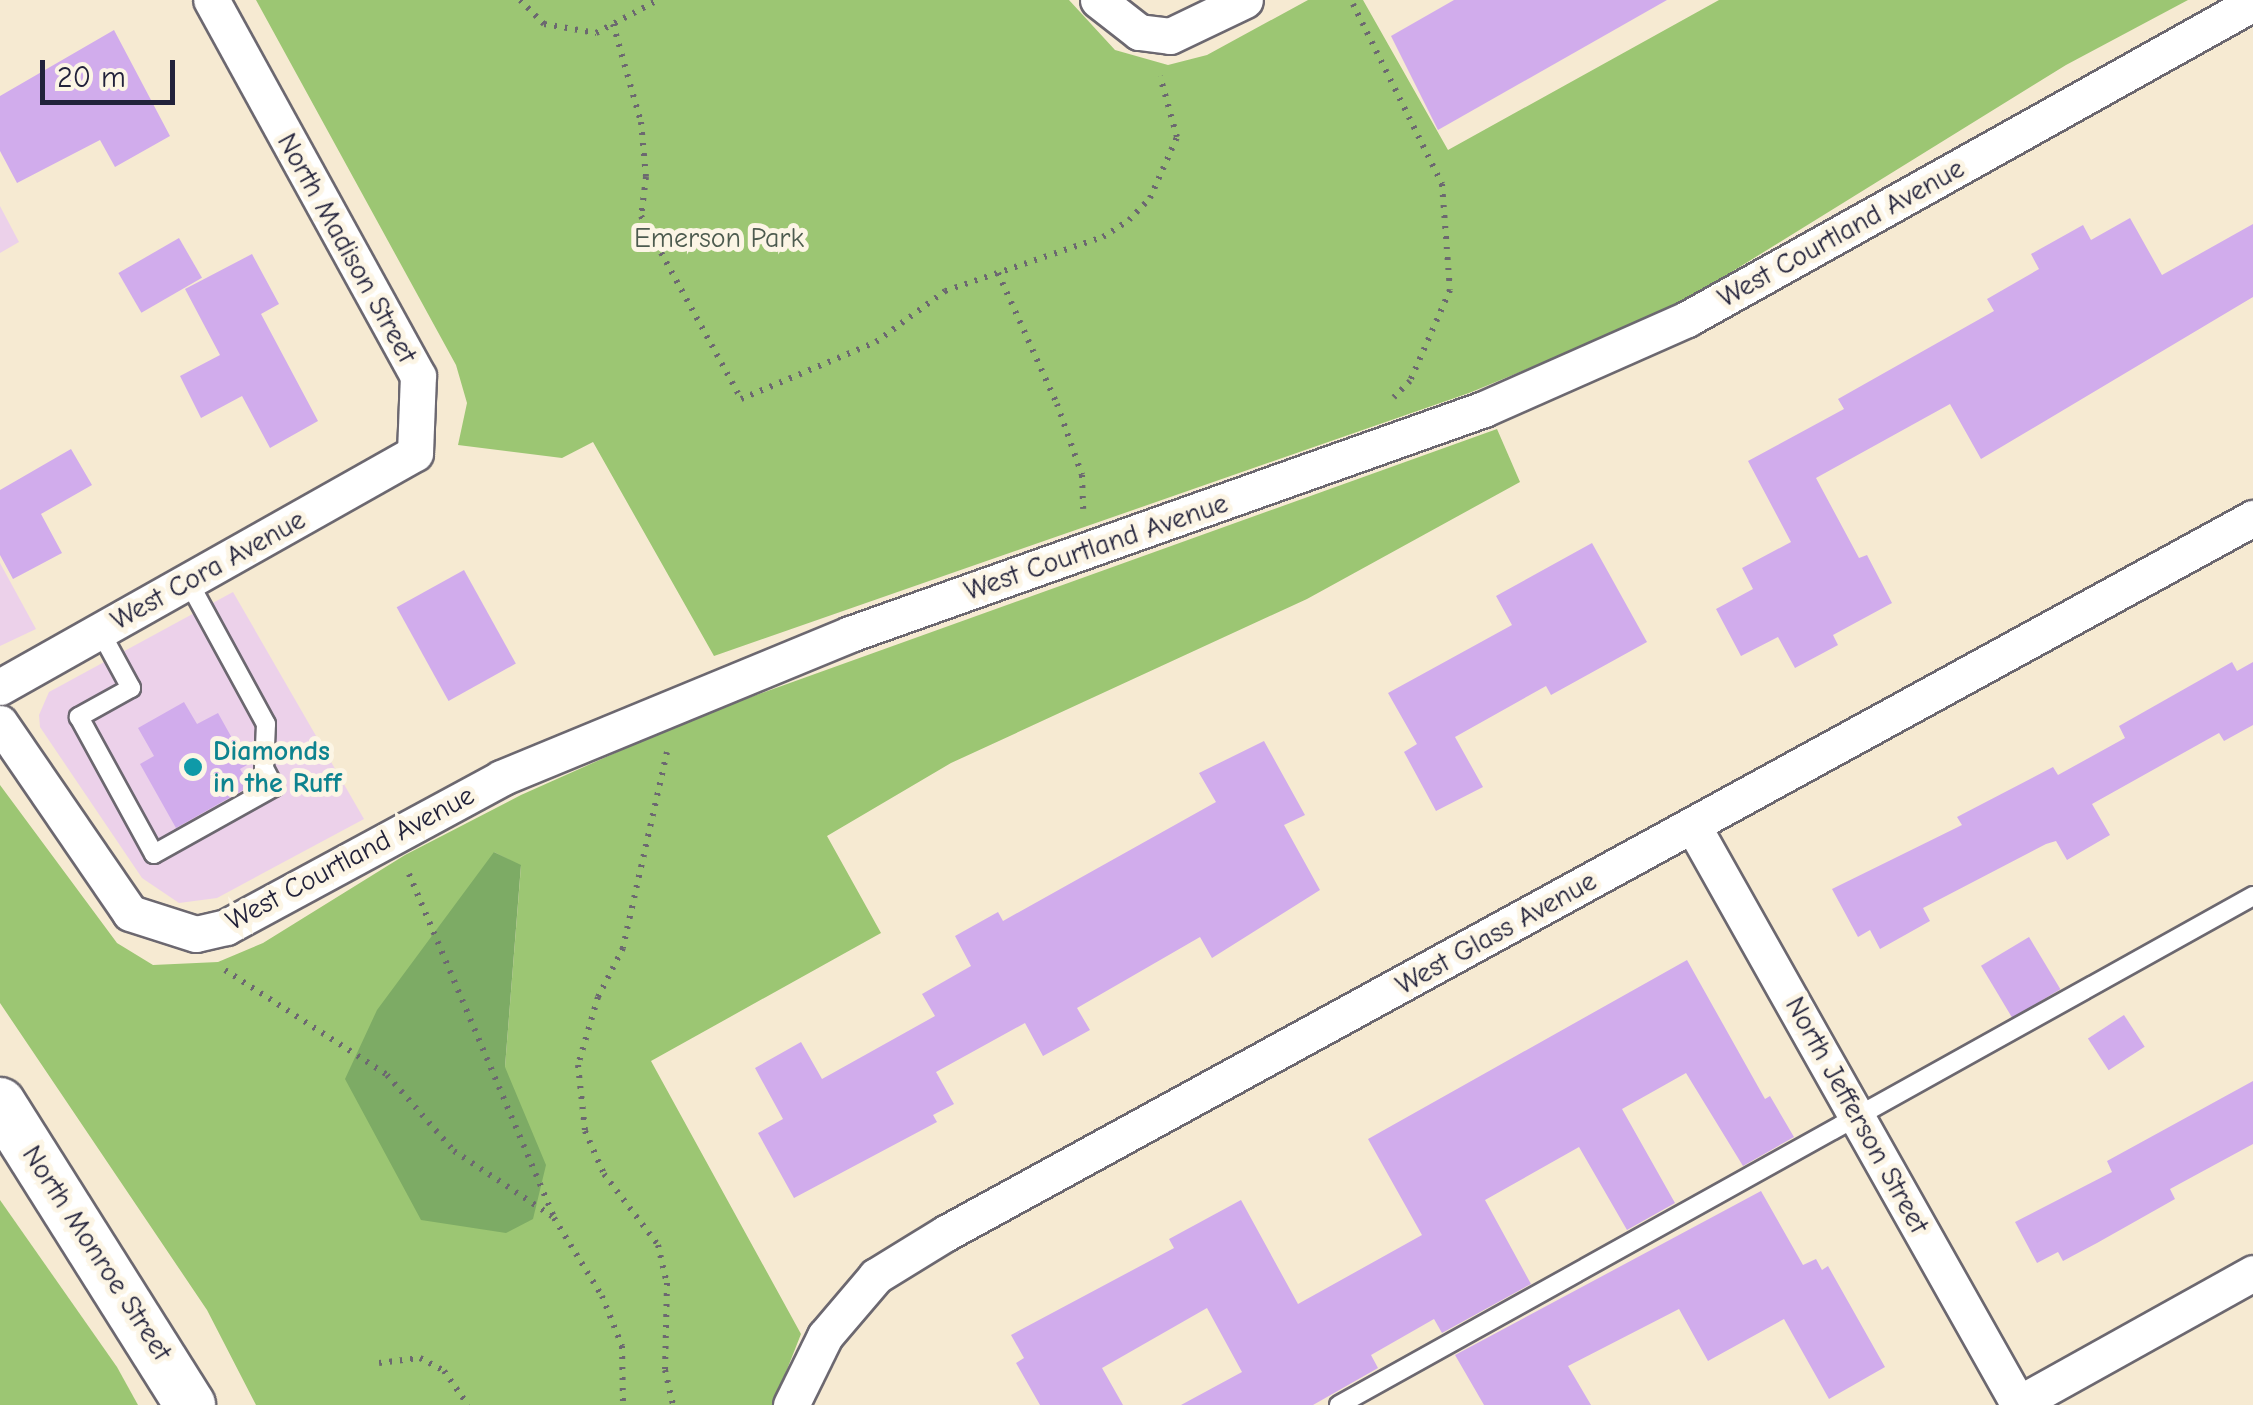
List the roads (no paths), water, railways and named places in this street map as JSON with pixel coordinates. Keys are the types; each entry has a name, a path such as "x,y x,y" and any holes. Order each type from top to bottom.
{"main road":[{"name":"North Monroe Street","path":"0,1103 190,1405"}],"street":[{"name":"North Madison Street","path":"211,0 418,376 416,452"},
{"path":"1098,0 1138,32 1170,36 1245,0"},
{"name":"West Courtland Avenue","path":"0,723 130,912 196,934 226,928 501,778 850,634 1484,409 1687,319 2253,3"},
{"name":"West Cora Avenue","path":"0,687 416,452"},
{"name":"West Glass Avenue","path":"791,1405 825,1336 876,1276 2253,518"},
{"name":"North Jefferson Street","path":"1693,826 2017,1405"},
{"path":"2017,1405 2253,1273"}],"lane":[{"path":"100,631 131,688 78,717 154,854 274,787 264,768 266,724 188,581"},
{"path":"1339,1405 2253,896"}],"place":[{"name":"Diamonds in the Ruff","path":"193,767"}],"park label":[{"name":"Emerson Park","path":"719,238"}]}
